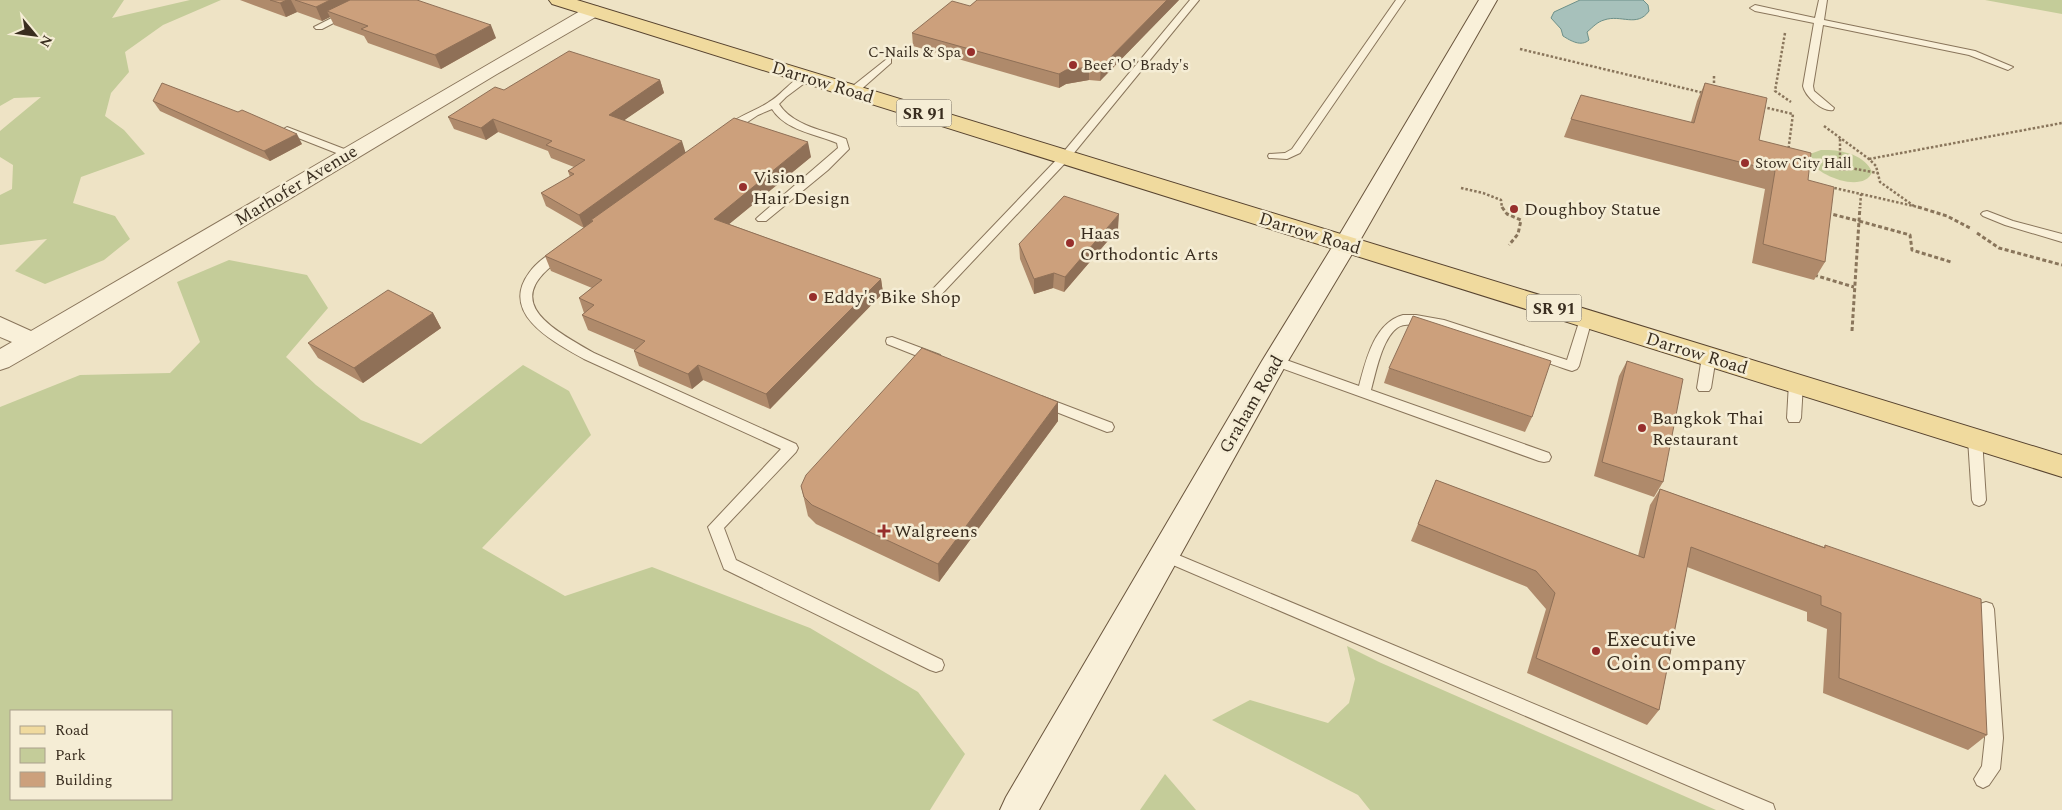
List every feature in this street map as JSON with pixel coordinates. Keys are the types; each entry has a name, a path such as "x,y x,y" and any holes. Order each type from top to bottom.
{"main road":[{"name":"Darrow Road","path":"558,0 2062,466"},
{"name":"Graham Road","path":"1019,810 1275,362 1488,0"},
{"name":"Marhofer Avenue","path":"0,361 593,11"},
{"path":"0,326 33,342"}],"lane":[{"path":"319,27 374,0"},
{"path":"934,296 1065,157 1195,0"},
{"path":"1273,156 1287,156 1296,151 1401,0"},
{"path":"1823,0 1808,86 1809,92 1829,108"},
{"path":"1755,8 1972,53 2008,67"},
{"path":"853,91 888,61"},
{"path":"719,137 754,113 774,104 782,95 807,77"},
{"path":"762,219 824,168 844,148 842,141 789,121 777,112 774,104"},
{"path":"287,130 348,154"},
{"path":"1987,214 2009,224 2062,238"},
{"path":"573,244 541,267 528,283 526,295 529,309 538,322 558,338 590,356 791,448 716,528 730,564 936,665"},
{"path":"1364,393 1371,366 1382,338 1392,325 1403,319 1416,319 1444,324 1572,366 1586,318"},
{"path":"892,341 947,363"},
{"path":"1704,388 1709,357"},
{"path":"1275,362 1544,457"},
{"path":"1794,418 1796,384"},
{"path":"1029,396 1107,427"},
{"path":"1974,439 1979,500"},
{"path":"1164,555 1766,810"},
{"path":"1983,779 1990,769 1994,738 1986,609"}],"path":[{"path":"1789,15 1775,91 1794,104"},
{"path":"1520,49 1713,95"},
{"path":"1714,76 1713,86 1722,89"},
{"path":"1759,106 1793,114"},
{"path":"1788,159 1793,109"},
{"path":"1817,121 1869,159 1876,166 1880,182 1917,208"},
{"path":"1869,159 2062,123"},
{"path":"1840,138 1840,161"},
{"path":"1850,168 1848,164 1840,161 1833,160 1830,164 1835,169 1848,170 1850,168 1878,173"},
{"path":"1826,186 1917,208 1962,222 1999,248 2062,265"},
{"path":"1461,188 1483,193 1501,200 1503,210 1521,220 1521,231 1517,238 1509,245"},
{"path":"1852,331 1861,194"},
{"path":"1822,212 1910,235 1912,250 1951,262"},
{"path":"1814,275 1854,287"}],"green space":[{"path":"0,0 124,0 112,18 190,0 221,0 163,25 125,52 129,72 111,93 105,116 124,130 145,154 81,177 73,203 115,216 130,239 104,260 45,284 15,271 47,239 0,245 0,195 12,189 13,165 0,157 0,131 41,97 14,98 0,106"},
{"path":"1985,0 2062,0 2062,14"},
{"path":"1821,150 1836,150 1858,157 1869,166 1872,172 1860,182 1840,180 1830,176 1813,165 1809,159 1810,154"},
{"path":"229,260 307,275 328,308 286,357 316,385 361,420 421,444 523,365 569,391 591,435 482,548 565,596 652,567 810,628 918,692 965,754 930,810 0,810 0,407 80,375 170,373 200,342 177,282"},
{"path":"1347,646 1379,662 1716,810 1370,810 1358,795 1212,720 1250,700 1328,723 1349,703 1355,679"},
{"path":"1165,774 1196,810 1140,810"}],"water":[{"path":"1580,0 1643,0 1648,5 1649,11 1639,19 1617,18 1602,21 1587,32 1589,40 1579,43 1563,36 1561,29 1551,18 1554,12"}],"building":[{"path":"270,0 287,0 280,3"},
{"path":"295,0 330,0 316,7"},
{"path":"350,0 417,0 491,25 435,55 361,29 368,26 327,11"},
{"path":"977,0 1167,0 1101,67 1066,70 1059,74 912,33 952,1 970,6"},
{"path":"569,51 660,80 609,115 682,141 579,215 541,193 574,174 568,171 585,160 546,145 552,141 493,119 481,128 448,117 495,87 504,90"},
{"path":"162,83 238,112 242,110 297,134 264,151 153,101"},
{"path":"1705,83 1767,98 1759,140 1811,153 1808,180 1834,187 1825,262 1763,244 1775,171 1571,119 1581,95 1694,123"},
{"path":"734,118 808,142 714,219 881,279 766,394 698,365 688,374 634,351 645,341 582,315 594,305 579,298 602,280 545,256 593,221 591,220"},
{"name":"Haas Orthodontic Arts","path":"1064,196 1119,214 1065,277 1054,273 1034,279 1019,244"},
{"path":"388,290 433,313 354,368 308,343"},
{"path":"1413,316 1551,361 1532,417 1389,368"},
{"name":"Walgreens","path":"922,348 1058,402 938,564 812,505 804,497 801,486 806,475"},
{"path":"1627,361 1683,379 1663,482 1602,462"},
{"path":"1436,480 1644,558 1660,489 1825,548 1825,545 1981,599 1987,735 1839,678 1841,613 1821,605 1821,596 1691,547 1659,710 1536,658 1555,593 1536,571 1418,524"}],"place":[{"name":"C-Nails & Spa","path":"971,52"},
{"name":"Beef 'O' Brady's","path":"1073,65"},
{"name":"Stow City Hall","path":"1745,163"},
{"name":"Vision Hair Design","path":"743,187"},
{"name":"Doughboy Statue","path":"1514,209"},
{"name":"Haas Orthodontic Arts","path":"1070,243"},
{"name":"Eddy's Bike Shop","path":"813,297"},
{"name":"Bangkok Thai Restaurant","path":"1642,428"},
{"name":"Walgreens","path":"884,531"},
{"name":"Executive Coin Company","path":"1596,651"}]}
